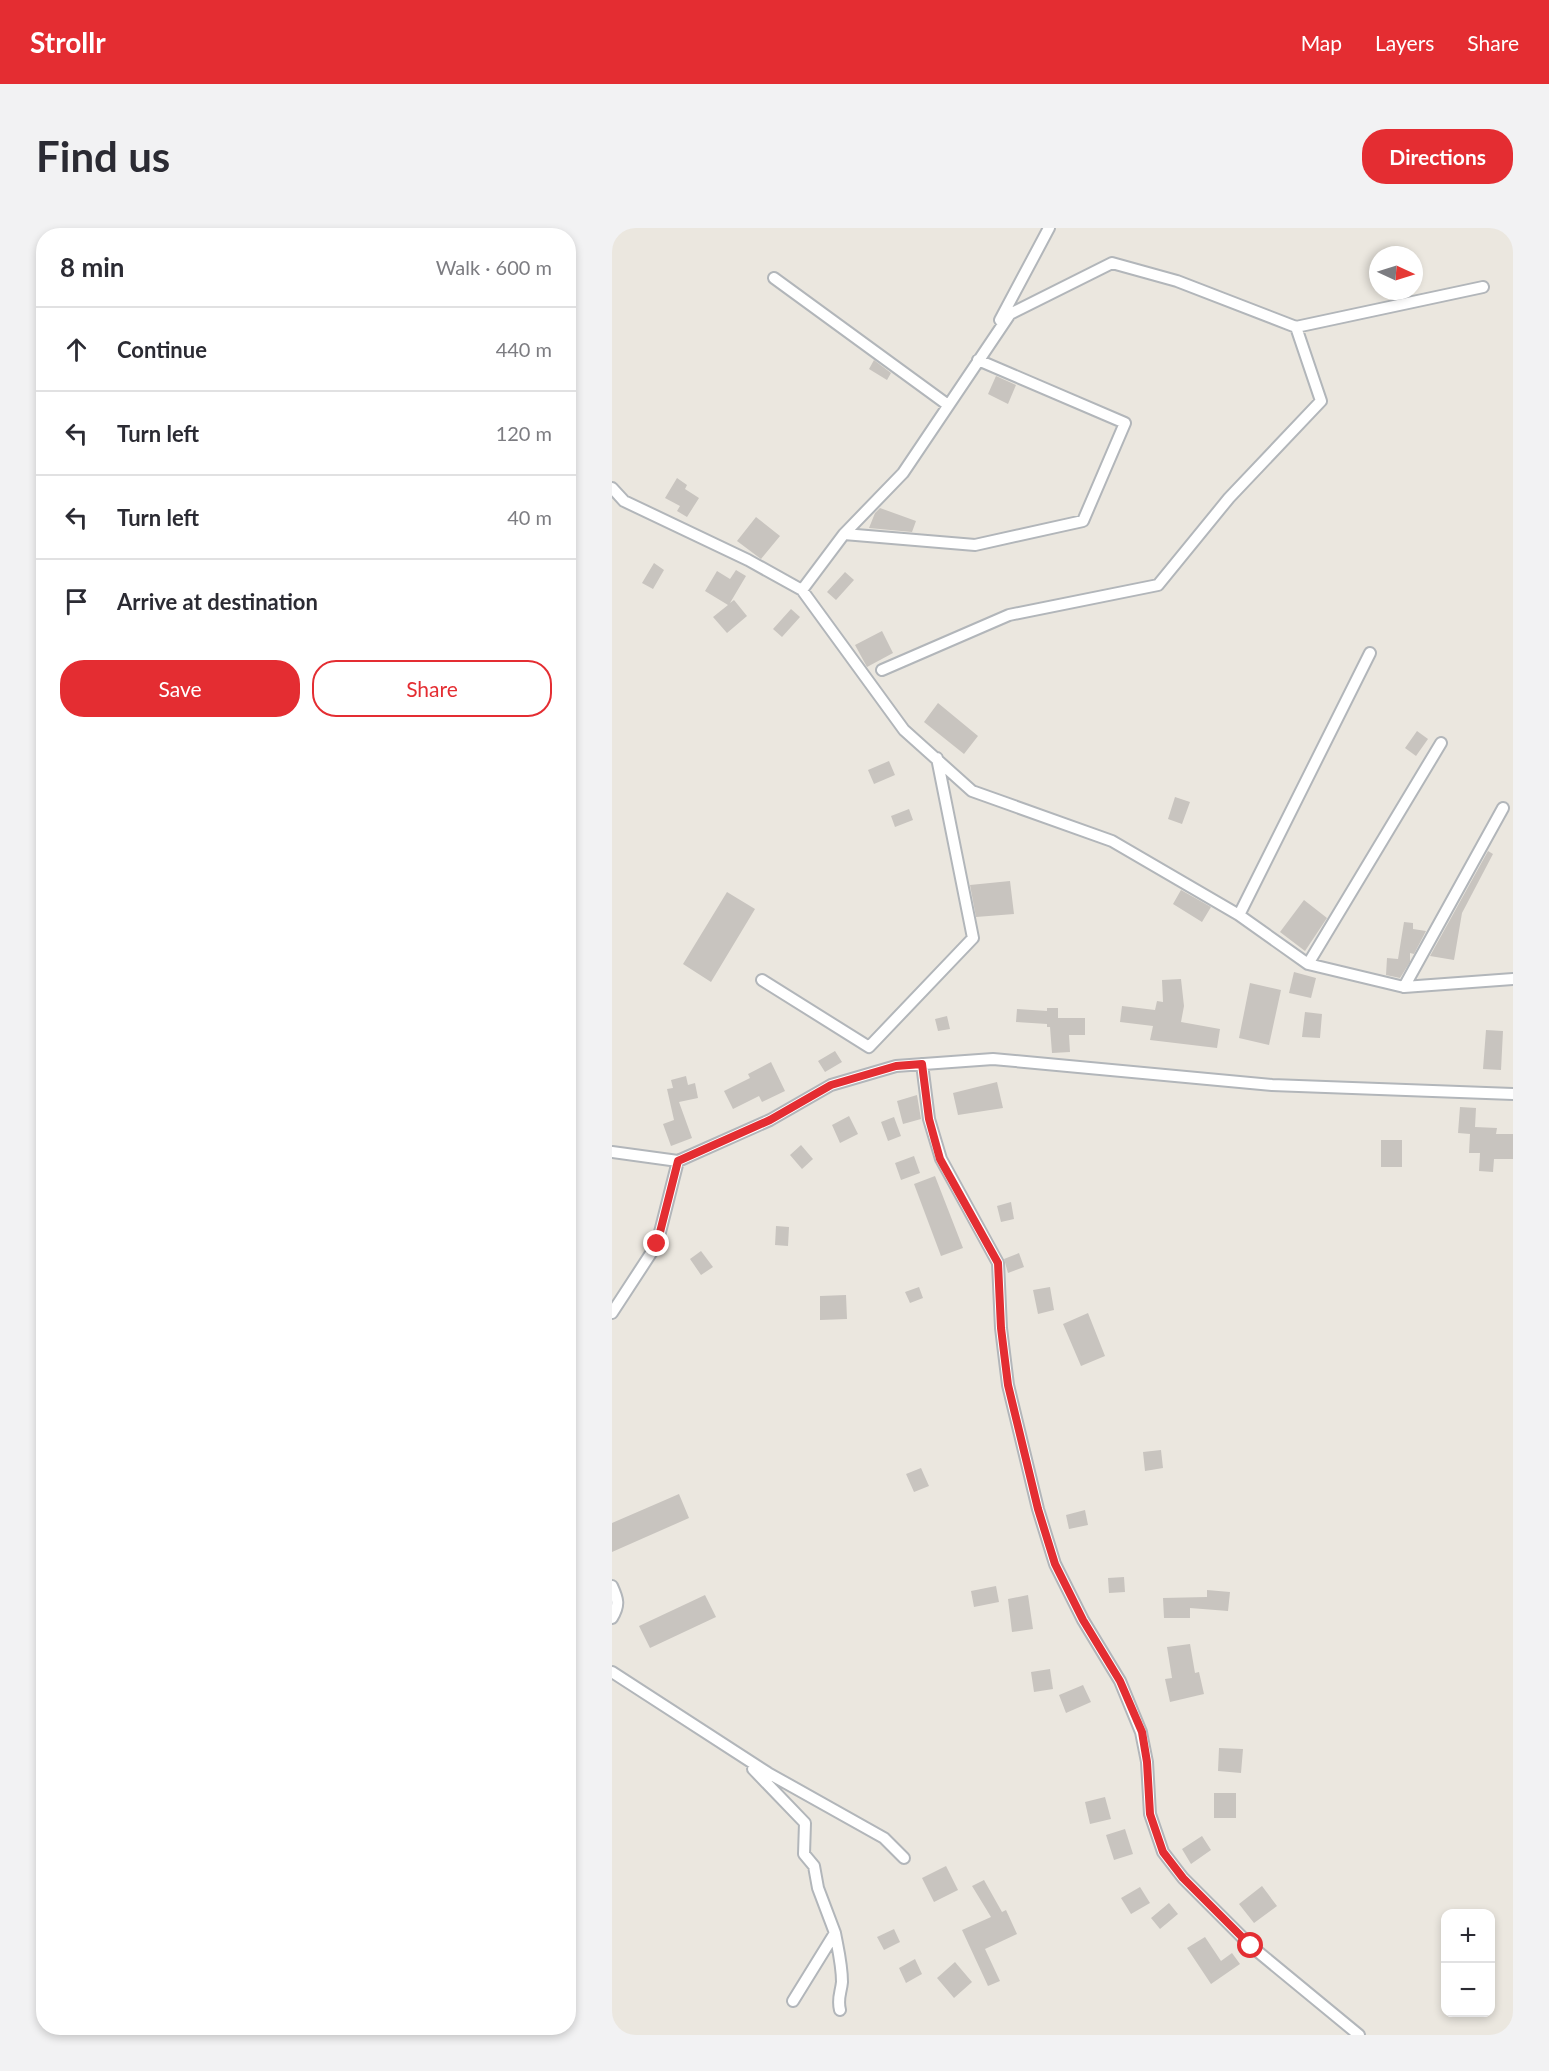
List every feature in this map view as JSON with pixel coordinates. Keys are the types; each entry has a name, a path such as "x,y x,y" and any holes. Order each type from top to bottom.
{"street":[{"path":"978,360 1049,228"},
{"path":"802,590 844,534 903,473 1010,314 1112,263 1177,281 1296,327 1483,287"},
{"path":"774,278 948,405"},
{"path":"882,670 1010,615 1158,585 1229,498 1321,401 1296,327"},
{"path":"844,534 975,545 1083,521 1125,423 978,360"},
{"path":"612,488 624,501 748,560 802,590 904,730 972,791 1112,841 1239,915 1308,964 1404,987 1513,979"},
{"path":"1239,915 1370,653"},
{"path":"1308,964 1441,743"},
{"path":"762,980 869,1047 972,938 936,758"},
{"path":"1404,987 1503,808"},
{"path":"612,1152 678,1161 770,1120 831,1085 896,1066 993,1059 1272,1085 1513,1094"},
{"path":"922,1064 929,1119 940,1159 998,1263 1001,1328 1008,1385 1038,1509 1055,1564 1083,1620 1120,1681 1142,1732 1147,1762 1150,1814 1163,1852 1183,1878 1251,1946 1359,2035"},
{"path":"612,1313 657,1244 678,1161"},
{"path":"612,1586 619,1600 612,1618"},
{"path":"612,1672 738,1753 884,1838 904,1858"},
{"path":"738,1753 805,1823 804,1854 814,1866 818,1888 835,1933 842,1973 842,1985 837,1997 840,2010"},
{"path":"793,2001 835,1933"}],"building":[{"path":"874,360 891,373 887,380 869,369"},
{"path":"996,376 1016,385 1008,404 988,394"},
{"path":"677,478 687,485 685,489 699,498 687,517 677,511 680,506 665,498"},
{"path":"880,508 916,521 912,532 869,528 875,513"},
{"path":"756,517 780,536 761,559 737,541"},
{"path":"654,563 664,570 653,589 642,583"},
{"path":"736,570 746,576 730,603 734,600 747,616 727,633 713,617 728,605 705,591 717,571 730,579"},
{"path":"845,572 854,580 836,600 827,592"},
{"path":"791,609 800,617 782,637 773,629"},
{"path":"882,631 893,653 867,667 855,645"},
{"path":"938,703 978,736 964,754 924,722"},
{"path":"1417,731 1428,739 1416,756 1405,748"},
{"path":"889,761 895,775 874,784 868,770"},
{"path":"1175,797 1190,802 1182,824 1168,819"},
{"path":"909,809 913,820 895,827 891,816"},
{"path":"1488,851 1493,854 1462,913 1454,960 1430,956"},
{"path":"1010,881 1014,914 976,917 970,885"},
{"path":"1181,890 1211,907 1202,922 1173,904"},
{"path":"727,892 755,909 711,982 683,964"},
{"path":"1304,900 1327,918 1305,951 1280,932"},
{"path":"1404,922 1413,923 1413,929 1426,931 1414,954 1410,953 1410,962 1400,978 1386,975 1387,958 1398,959"},
{"path":"1294,972 1316,978 1311,998 1289,993"},
{"path":"1181,979 1184,1006 1181,1022 1220,1029 1217,1048 1150,1040 1153,1026 1120,1022 1122,1006 1155,1010 1157,1001 1163,1002 1162,980"},
{"path":"1250,983 1281,990 1269,1045 1239,1038"},
{"path":"1047,1008 1058,1008 1058,1018 1085,1018 1085,1035 1069,1035 1070,1052 1052,1053 1050,1027 1047,1027 1047,1024 1016,1022 1017,1009 1047,1011"},
{"path":"1305,1012 1322,1014 1320,1038 1302,1037"},
{"path":"947,1016 950,1029 938,1031 935,1019"},
{"path":"1486,1030 1503,1031 1501,1070 1483,1069"},
{"path":"835,1051 842,1062 825,1072 818,1061"},
{"path":"771,1062 785,1091 762,1102 759,1096 733,1109 724,1091 750,1078 748,1074"},
{"path":"686,1076 688,1085 695,1083 698,1098 679,1102 692,1138 671,1146 663,1124 674,1120 667,1089 673,1088 671,1080"},
{"path":"997,1082 1003,1108 958,1115 953,1093"},
{"path":"917,1095 921,1119 903,1124 897,1101"},
{"path":"1460,1107 1476,1108 1475,1127 1497,1128 1496,1134 1513,1134 1513,1159 1494,1159 1493,1172 1479,1171 1480,1153 1469,1153 1470,1134 1458,1133"},
{"path":"849,1116 858,1134 840,1143 832,1125"},
{"path":"894,1117 901,1136 888,1141 881,1122"},
{"path":"1381,1140 1402,1140 1402,1167 1381,1167"},
{"path":"801,1145 813,1159 802,1169 790,1155"},
{"path":"914,1156 920,1173 901,1180 895,1163"},
{"path":"935,1176 963,1248 941,1256 914,1184"},
{"path":"1011,1202 1014,1219 1001,1222 997,1206"},
{"path":"776,1226 789,1227 788,1246 775,1245"},
{"path":"701,1251 713,1267 701,1275 690,1259"},
{"path":"1019,1253 1024,1267 1008,1273 1004,1259"},
{"path":"919,1287 923,1298 910,1303 905,1292"},
{"path":"1050,1287 1054,1310 1038,1314 1033,1290"},
{"path":"846,1295 847,1319 820,1320 820,1296"},
{"path":"1088,1313 1105,1356 1081,1366 1063,1324"},
{"path":"1161,1450 1163,1468 1145,1471 1143,1452"},
{"path":"921,1468 929,1486 914,1492 906,1474"},
{"path":"679,1494 689,1518 612,1552 612,1523"},
{"path":"1085,1510 1088,1525 1069,1529 1066,1515"},
{"path":"1124,1577 1125,1592 1109,1593 1108,1578"},
{"path":"996,1586 999,1602 974,1607 971,1591"},
{"path":"1207,1590 1230,1592 1228,1611 1190,1608 1190,1618 1164,1618 1163,1598 1207,1597"},
{"path":"705,1595 716,1617 650,1648 639,1626"},
{"path":"1028,1595 1033,1629 1012,1632 1008,1599"},
{"path":"1190,1644 1195,1673 1199,1672 1204,1694 1170,1702 1165,1679 1172,1678 1167,1647"},
{"path":"1050,1669 1053,1689 1034,1692 1031,1672"},
{"path":"1083,1685 1091,1702 1066,1713 1059,1695"},
{"path":"1219,1748 1243,1749 1241,1773 1218,1771"},
{"path":"1214,1793 1236,1793 1236,1818 1214,1818"},
{"path":"1105,1797 1111,1819 1090,1824 1085,1802"},
{"path":"1125,1829 1133,1854 1114,1860 1106,1835"},
{"path":"1202,1836 1211,1850 1191,1864 1182,1849"},
{"path":"946,1866 958,1890 934,1902 922,1878"},
{"path":"984,1880 1002,1912 1006,1910 1017,1934 985,1949 1000,1981 988,1986 962,1930 991,1917 972,1886"},
{"path":"1262,1886 1277,1906 1254,1923 1239,1904"},
{"path":"1140,1887 1150,1903 1131,1914 1121,1898"},
{"path":"1169,1903 1178,1914 1160,1929 1151,1918"},
{"path":"894,1929 900,1942 884,1950 877,1937"},
{"path":"1205,1937 1221,1961 1232,1953 1240,1964 1211,1984 1187,1948"},
{"path":"915,1959 922,1974 906,1983 899,1968"},
{"path":"955,1962 972,1982 954,1998 937,1978"}],"route":[{"path":"657,1244 678,1161 770,1120 831,1085 896,1066 922,1064 929,1119 940,1159 981,1227 998,1263 1001,1328 1008,1385 1038,1509 1055,1564 1083,1620 1120,1681 1142,1732 1147,1762 1150,1814 1163,1852 1183,1878 1251,1946"}]}
